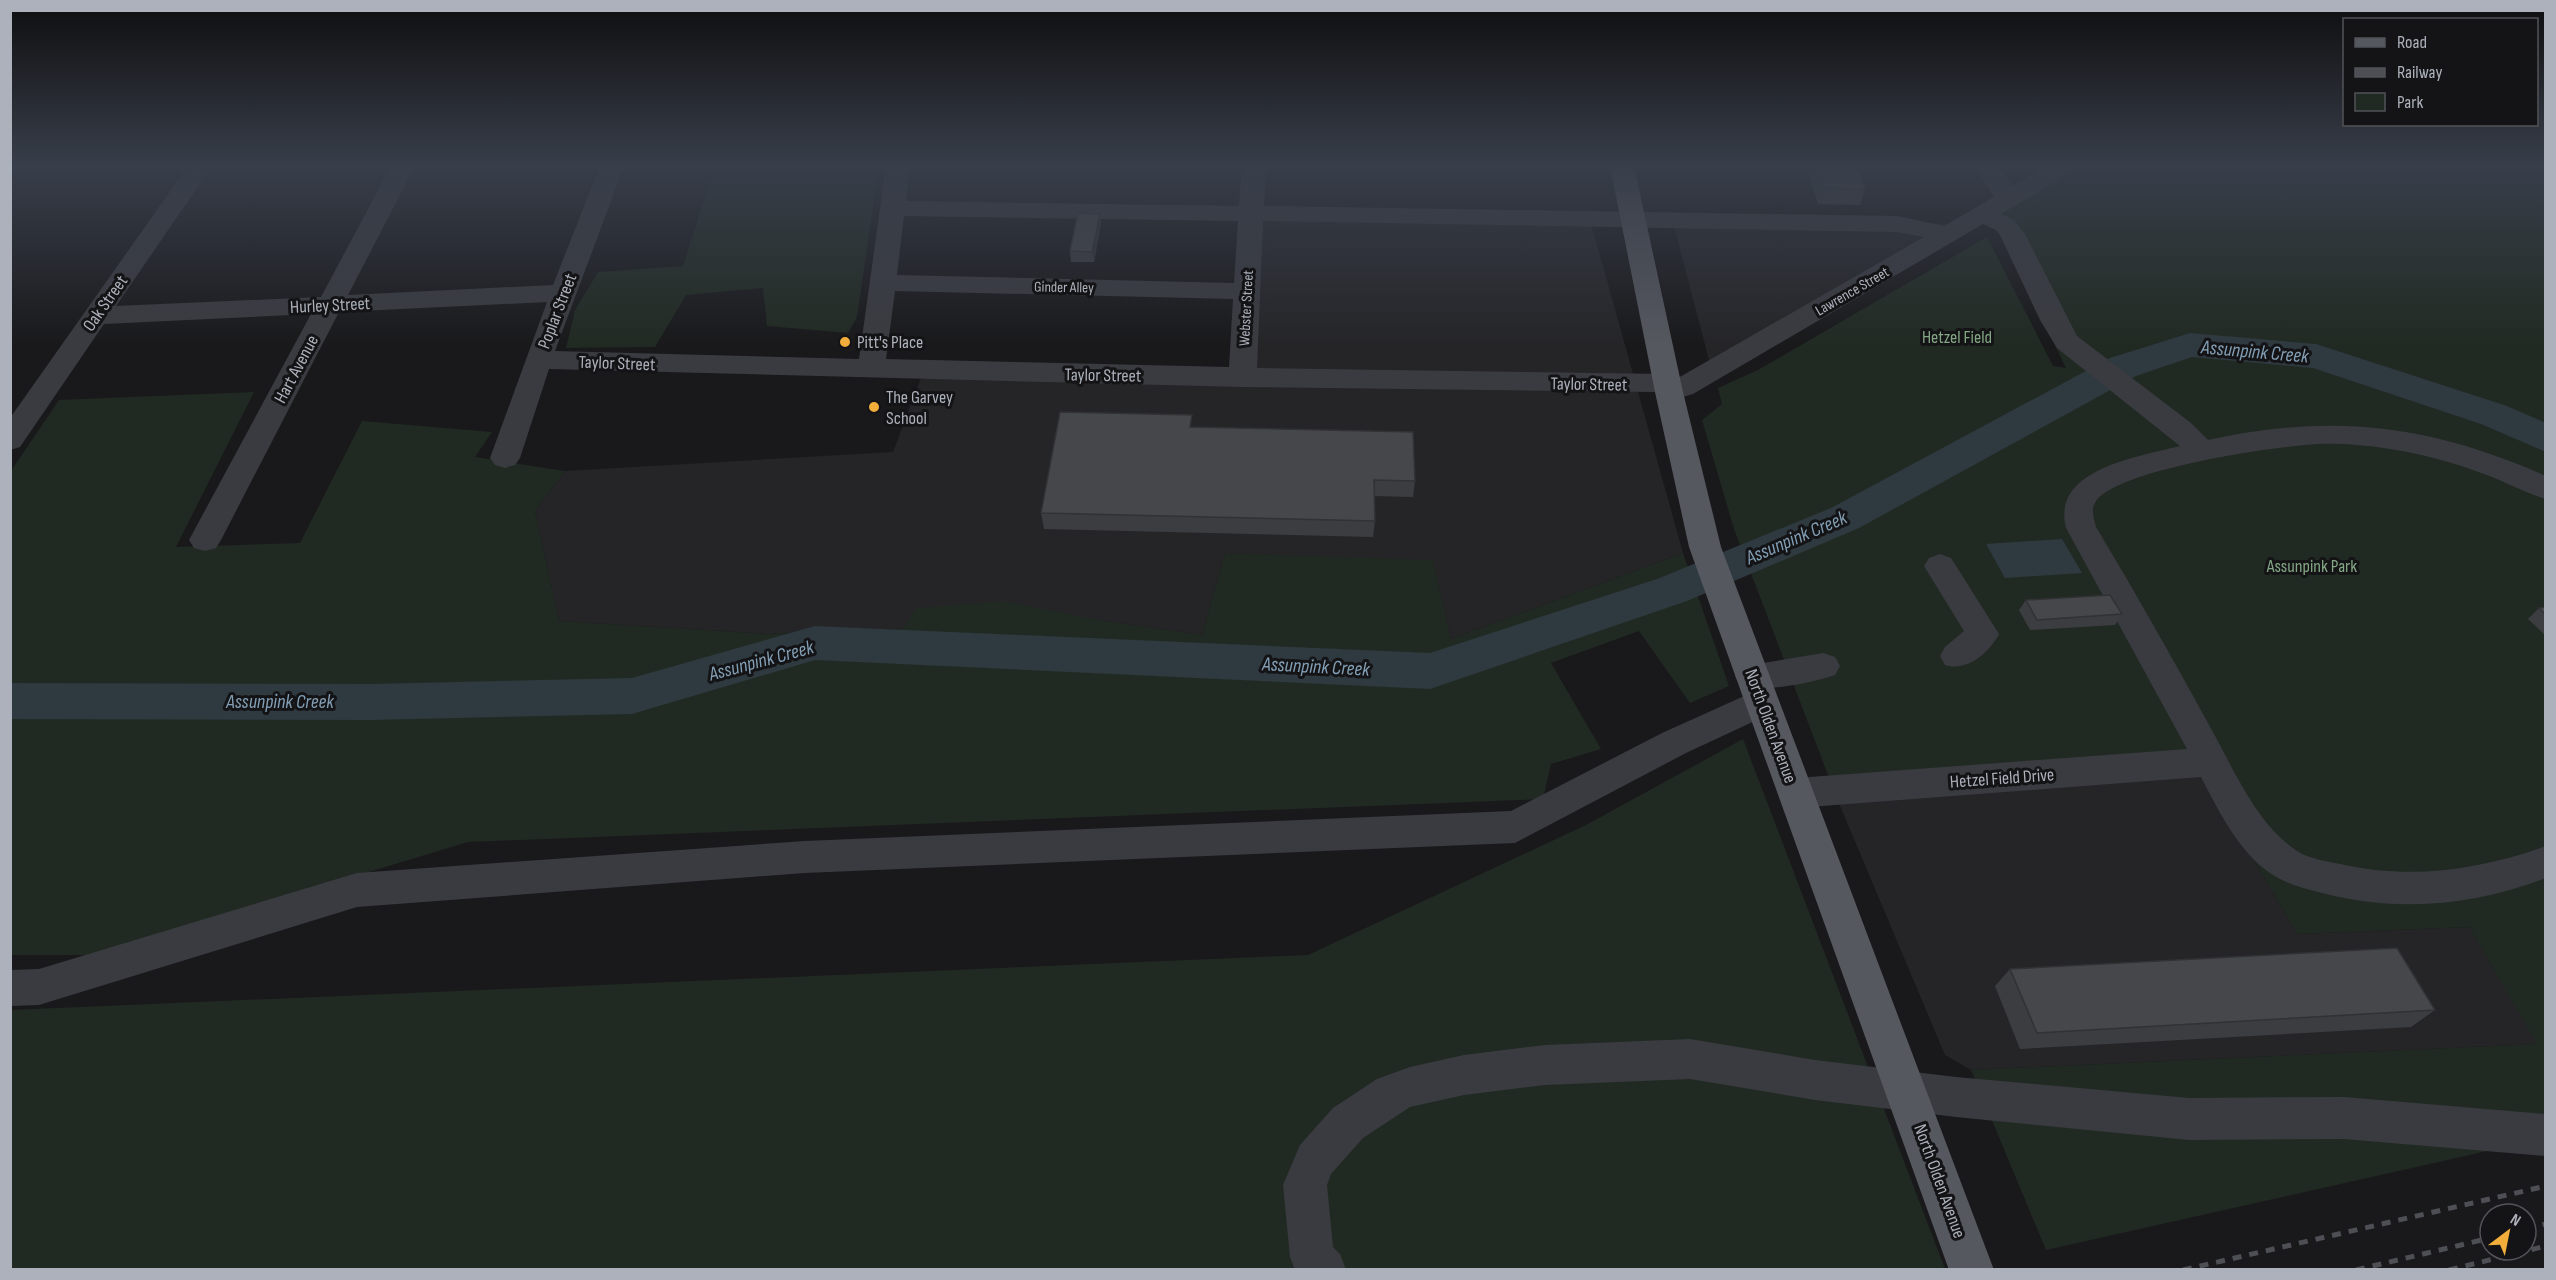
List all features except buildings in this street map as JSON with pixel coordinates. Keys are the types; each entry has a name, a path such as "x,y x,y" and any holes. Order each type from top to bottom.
{"main road":[{"name":"North Olden Avenue","path":"1634,226 1705,547 1972,1269"}],"street":[{"name":"Oak Street","path":"10,440 159,226"},
{"name":"Hart Avenue","path":"206,540 372,226"},
{"name":"Poplar Street","path":"505,458 538,360 589,226"},
{"path":"871,370 890,226"},
{"name":"Webster Street","path":"1242,378 1250,226"},
{"path":"1906,226 1947,234"},
{"name":"Lawrence Street","path":"1668,387 1726,363 1961,226"},
{"path":"2006,226 2012,234 2062,335 2089,362 2181,430 2201,451"},
{"name":"Ginder Alley","path":"883,283 1246,291"},
{"name":"Hurley Street","path":"96,316 564,293"},
{"name":"Taylor Street","path":"538,360 871,370 1668,387"},
{"path":"2546,488 2477,459 2372,437 2322,435 2268,439 2201,451 2141,466 2096,485 2082,498 2077,512 2081,528 2151,650 2217,778 2277,858 2302,871 2351,885 2410,891 2442,888 2520,872 2546,862"},
{"path":"1940,567 1983,634 1957,656"},
{"path":"10,988 39,987 357,890 805,857 1515,827 1674,743 1757,689 1823,666"},
{"name":"Hetzel Field Drive","path":"1796,793 2209,762"},
{"path":"1324,1269 1312,1257 1305,1185 1315,1160 1348,1123 1392,1093 1410,1087 1464,1075 1545,1065 1690,1059 1815,1080 1945,1096 2153,1116 2189,1119 2344,1119 2546,1135"}],"shaded area":[{"path":"1247,226 1592,226 1683,553 1451,639 1433,561 1225,553 1202,635 1104,621 768,634 559,621 535,511 565,471 893,452 924,370 1234,373"},
{"path":"1674,226 1960,226 1712,372"},
{"path":"2062,539 2082,573 2005,578 1986,544"},
{"path":"2203,772 2297,934 2469,927 2538,1044 1971,1070 1945,1055 1838,801"}],"green space":[{"path":"696,226 870,226 857,317 848,333 767,326 763,288 686,295 655,347 566,348 575,310 598,272 683,266"},
{"name":"Assunpink Park","path":"1996,226 2545,226 2545,1138 2046,1250 1971,1070 2537,1044 2469,927 2297,934 2203,772 1838,801 1734,529 1702,420 1722,404 1718,388 1758,370 1987,237 2053,366 2066,368"},
{"path":"254,392 176,547 300,543 362,421 492,432 475,457 565,471 535,511 559,621 768,634 903,629 916,608 1003,601 1104,621 1202,635 1225,553 1433,560 1451,639 1683,553 1729,686 1690,703 1639,631 1551,663 1601,749 1551,764 1543,799 468,842 95,955 11,955 11,471 59,400"},
{"path":"1743,739 1945,1269 11,1269 10,1010 1308,955 1586,825"}],"waterway":[{"name":"Assunpink Creek","path":"10,701 371,702 632,696 815,643 1430,671 1672,590 1845,518 2123,367 2190,345 2316,356 2494,415 2546,439"}],"railway":[{"path":"2183,1270 2546,1186"},
{"path":"2538,1226 2546,1224"},
{"path":"2356,1270 2478,1241"},
{"path":"2449,1270 2546,1246"}],"place":[{"name":"Pitt's Place","path":"845,342"},
{"name":"The Garvey School","path":"874,407"}],"park label":[{"name":"Hetzel Field","path":"1957,337"}]}
